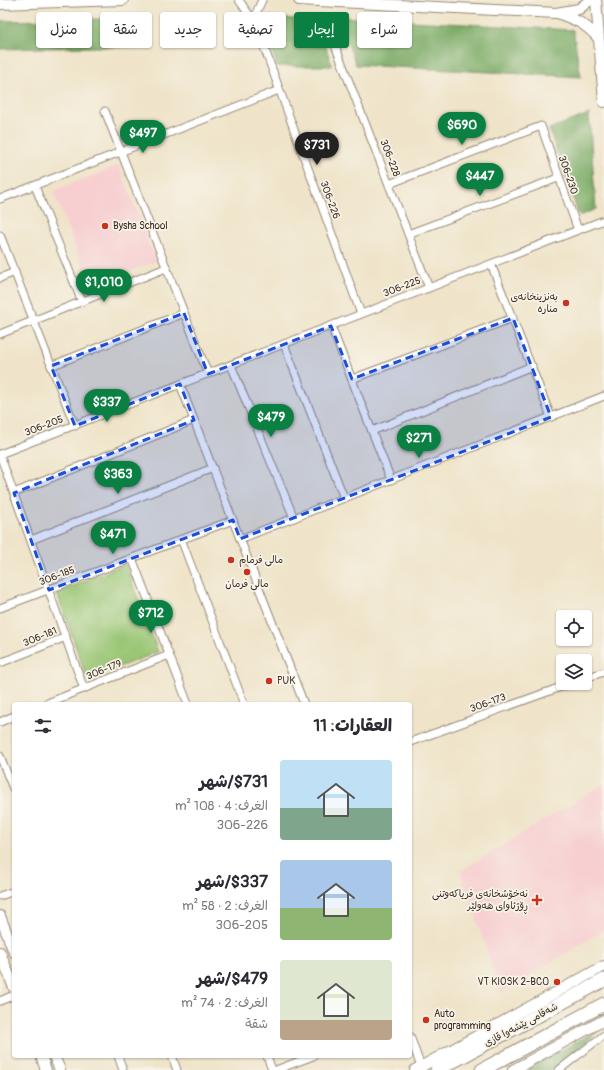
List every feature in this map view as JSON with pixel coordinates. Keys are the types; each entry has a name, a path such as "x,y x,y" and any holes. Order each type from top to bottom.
{"highway":[{"name":"شەقامی پێشەوا قازی","path":"437,1070 604,980"},
{"name":"شەقامی پێشەوا قازی","path":"485,1069 604,1004"}],"street":[{"path":"0,4 123,0"},
{"name":"306-226","path":"239,0 247,12"},
{"name":"306-226","path":"257,12 262,0"},
{"path":"299,0 556,13 579,9 590,0"},
{"path":"596,0 604,102"},
{"path":"556,13 578,20 585,24 599,39"},
{"name":"306-226","path":"264,48 361,314"},
{"name":"306-228","path":"336,48 429,288"},
{"path":"0,199 279,90"},
{"path":"105,110 208,374"},
{"name":"306-230","path":"389,184 541,126 558,178 578,230"},
{"path":"408,234 558,178"},
{"path":"35,186 82,302"},
{"name":"306-225","path":"208,374 604,220"},
{"path":"0,235 74,426"},
{"path":"491,264 551,417"},
{"path":"0,334 166,268"},
{"path":"0,278 15,272"},
{"path":"51,366 184,313"},
{"path":"352,379 513,318"},
{"path":"331,326 391,480"},
{"path":"284,344 344,498"},
{"path":"231,365 294,518"},
{"path":"372,431 532,366"},
{"name":"306-205","path":"0,455 208,374"},
{"path":"180,384 303,702"},
{"path":"240,539 604,396"},
{"path":"14,493 194,420"},
{"path":"0,455 84,689"},
{"path":"31,540 213,468"},
{"name":"306-185","path":"0,607 49,590 233,520"},
{"path":"181,540 243,702"},
{"path":"132,558 187,702"},
{"name":"306-181","path":"0,663 66,637"},
{"name":"306-179","path":"50,702 169,655"},
{"path":"592,676 604,672"},
{"name":"306-173","path":"412,741 556,689"},
{"path":"0,722 12,717"},
{"path":"0,756 11,775"},
{"path":"0,896 12,892"},
{"path":"0,916 12,947"},
{"path":"0,952 12,983"},
{"path":"412,1043 419,1069 604,966"},
{"path":"0,1000 12,996"},
{"path":"513,1070 604,1020"},
{"path":"559,1070 604,1035"},
{"path":"42,1058 46,1070"},
{"path":"55,1058 60,1070"},
{"path":"119,1058 124,1070"},
{"path":"173,1058 177,1070"},
{"path":"268,1058 272,1070"},
{"path":"276,1070 308,1058"}],"highlighted area":[{"path":"184,313 208,374 331,326 352,379 513,318 551,417 240,539 233,520 49,590 14,493 194,420 180,384 75,426 51,366"}],"shaded area":[{"name":"Bysha School","path":"119,165 156,261 91,287 53,191"},
{"name":"نەخۆشخانەی فریاکەوتنی ڕۆژئاوای هەولێر","path":"604,784 604,930 501,993 460,871"}],"green space":[{"path":"286,18 294,19 294,48 326,48 332,66 277,66 271,48 286,48"},
{"path":"349,18 357,18 357,48 412,48 412,21 573,30 581,77 356,65 349,46"},
{"path":"92,19 100,19 100,47 92,47"},
{"path":"36,20 36,48 51,48 0,49 0,21"},
{"path":"589,114 596,209 579,216 549,129"},
{"path":"125,564 158,652 87,679 57,593"},
{"path":"600,1029 574,1053 552,1070 523,1070"}],"place":[{"name":"Bysha School","path":"105,226"},
{"name":"بەنزینخانەی منارە","path":"566,303"},
{"name":"مالى فرمام","path":"231,560"},
{"name":"مالى فرمان","path":"247,572"},
{"name":"PUK","path":"269,681"},
{"name":"نەخۆشخانەی فریاکەوتنی ڕۆژئاوای هەولێر","path":"537,900"},
{"name":"VT KIOSK 2-BC0","path":"557,982"},
{"name":"Auto programming","path":"426,1020"}]}
